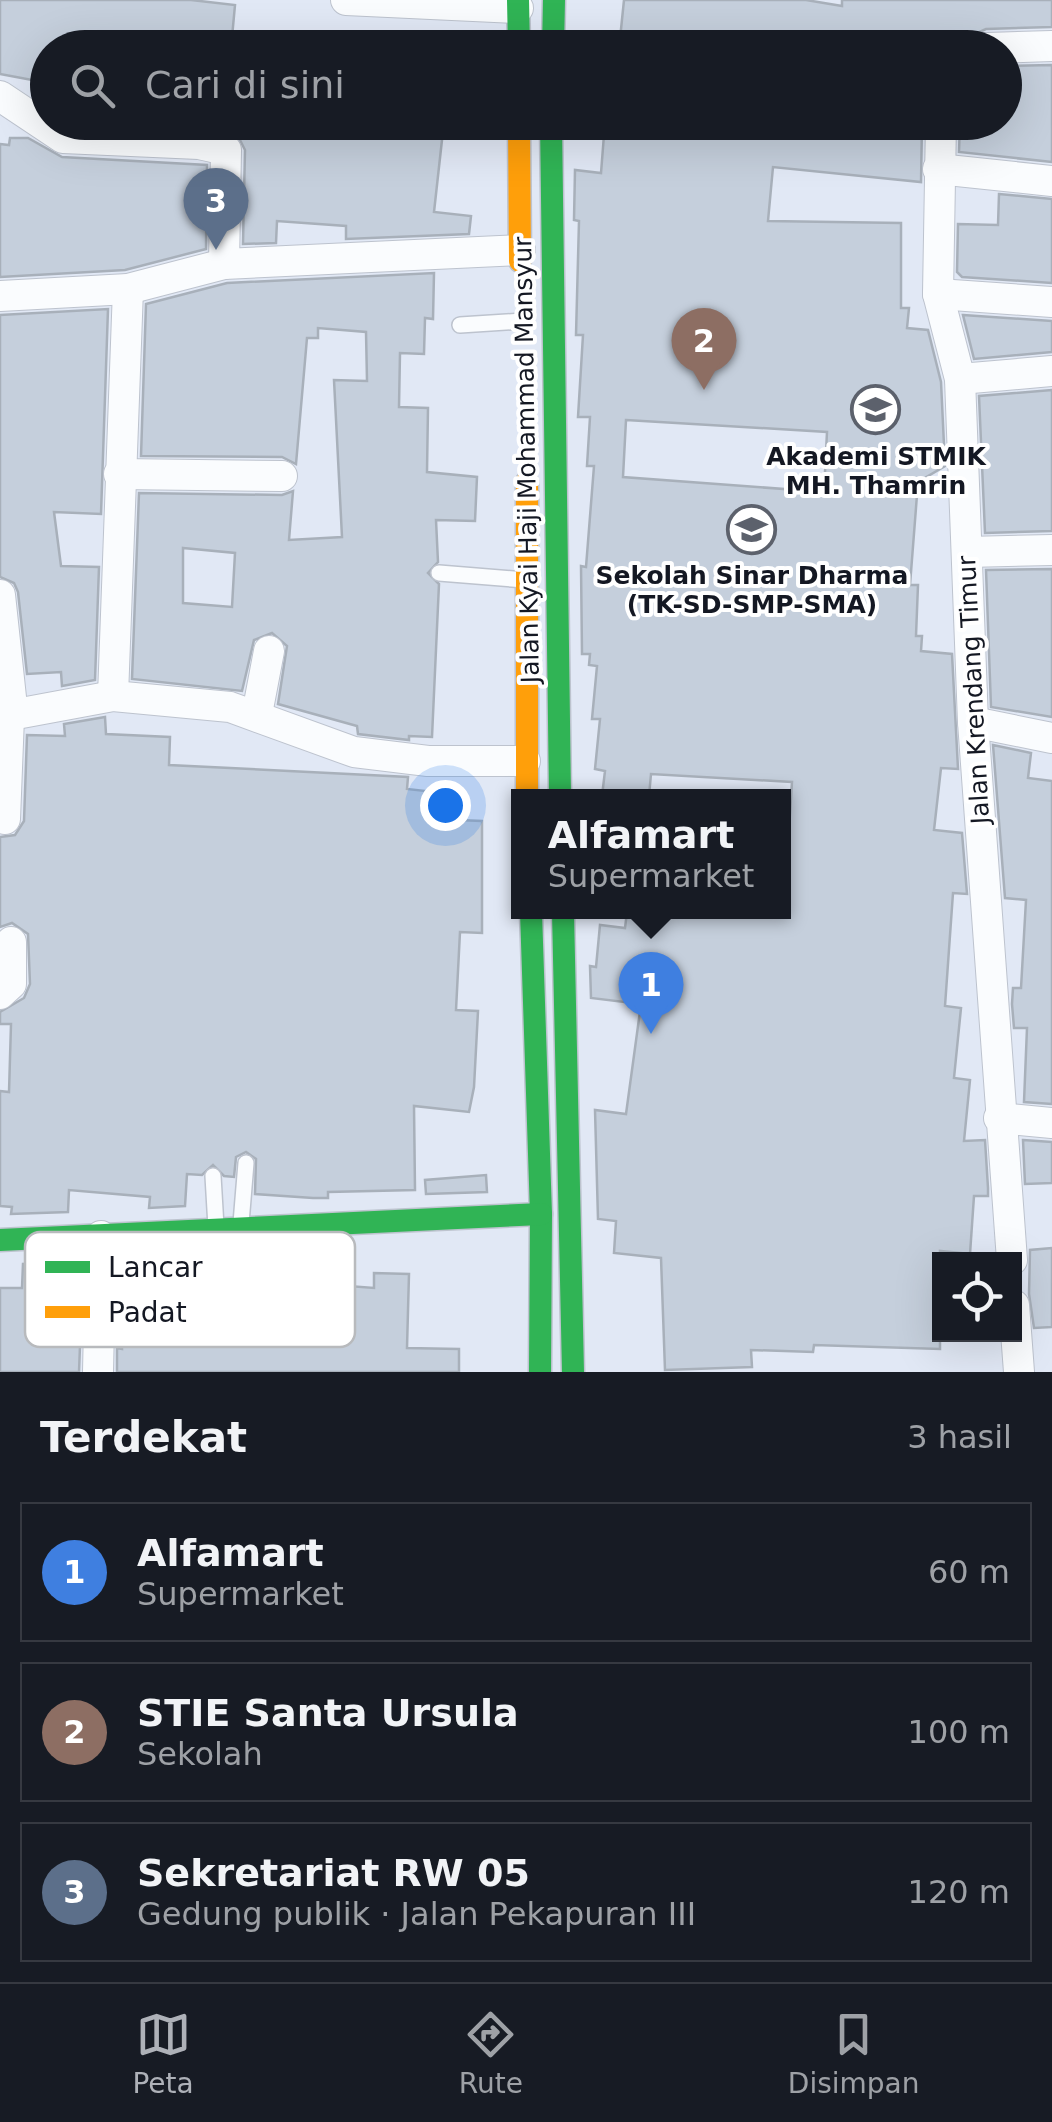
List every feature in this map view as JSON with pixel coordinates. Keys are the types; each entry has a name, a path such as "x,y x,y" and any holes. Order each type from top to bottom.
{"main road":[{"path":"553,30 554,0"},
{"path":"518,4 519,30"},
{"name":"Jalan Kyai Haji Mohammad Mansyur","path":"519,140 522,312"},
{"name":"Jalan Kyai Haji Mohammad Mansyur","path":"551,140 548,233 560,789"},
{"name":"Jalan Kyai Haji Mohammad Mansyur","path":"526,451 527,789"},
{"path":"526,677 558,677"},
{"path":"526,761 558,764"},
{"path":"531,919 542,1214 540,1372"},
{"path":"563,919 574,1212 573,1372"},
{"path":"532,957 565,956"},
{"path":"186,1232 542,1214"},
{"path":"0,1240 25,1239"}],"street":[{"path":"346,0 518,4"},
{"path":"1022,47 1052,46"},
{"path":"0,96 30,116"},
{"path":"108,140 199,144 226,150 224,264"},
{"name":"Jalan Krendang Timur","path":"940,140 938,294 960,379 973,722 1011,1252"},
{"path":"938,169 1052,181"},
{"path":"0,296 128,290 224,264 520,250"},
{"path":"113,696 128,290"},
{"path":"938,294 1052,302"},
{"path":"960,379 1052,371"},
{"path":"119,474 282,476"},
{"path":"967,552 1052,550"},
{"path":"0,595 7,717 4,819"},
{"path":"256,714 269,651"},
{"path":"7,717 113,696 230,707 354,752 428,761 526,761"},
{"path":"973,722 1052,738"},
{"path":"0,994 11,984 11,942"},
{"path":"999,1118 1052,1124"},
{"path":"542,1214 574,1212"},
{"path":"1017,1342 1019,1372"},
{"path":"98,1372 99,1347"}],"lane":[{"path":"460,325 522,312"},
{"path":"439,573 527,580"},
{"path":"228,1230 246,1163"},
{"path":"213,1176 228,1230"}],"building":[{"path":"0,0 191,0 235,5 233,30 30,30 30,80 0,74"},
{"path":"624,0 806,0 842,6 842,0 1052,0 1052,27 621,30"},
{"path":"1052,65 1052,162 959,152 959,140 1022,140 1022,66"},
{"path":"10,138 28,138 62,157 207,165 206,249 125,270 0,277 0,144 9,145"},
{"path":"240,140 442,140 434,212 471,216 469,234 346,239 346,226 277,221 276,243 243,244 245,150"},
{"path":"604,140 922,140 921,182 773,167 768,221 901,223 901,308 909,308 907,328 928,330 941,382 945,466 918,482 910,585 918,585 916,636 922,636 921,651 952,654 958,769 941,768 934,830 962,833 967,894 953,893 945,1006 961,1008 954,1078 970,1080 964,1141 985,1140 988,1196 974,1196 970,1252 932,1252 932,1342 940,1342 940,1349 814,1345 813,1352 751,1350 752,1367 665,1370 661,1258 614,1253 616,1221 598,1219 595,1110 626,1114 641,1004 591,998 590,966 596,967 600,925 625,928 626,919 791,919 792,782 651,774 650,789 603,789 605,771 595,769 600,719 592,719 597,666 589,665 590,654 582,654 581,566 586,567 594,466 587,466 590,417 578,417 583,335 576,335 579,221 574,220 575,170 601,173","holes":["626,420 827,432 824,492 623,477"]},
{"path":"999,194 1052,199 1052,283 962,277 957,272 958,224 998,225"},
{"path":"434,273 433,319 425,318 424,354 400,353 399,407 428,408 427,472 477,477 475,521 436,520 438,562 428,573 439,584 432,737 409,736 409,740 358,734 357,726 278,704 287,646 272,633 254,640 242,691 132,679 139,493 282,495 293,491 289,540 342,537 334,380 367,381 366,332 318,328 318,338 307,338 296,464 282,457 141,456 146,304 227,283","holes":["183,548 235,553 232,607 183,603"]},
{"path":"108,309 101,514 54,512 61,566 99,567 95,680 62,686 61,672 27,674 18,592 14,583 0,577 0,315"},
{"path":"963,315 1052,321 1052,352 974,359"},
{"path":"1052,390 1052,531 985,533 979,396"},
{"path":"1052,569 1052,717 991,707 986,570"},
{"path":"105,717 106,734 170,737 169,765 408,777 407,789 461,795 458,820 482,821 482,933 460,932 456,1010 478,1011 474,1087 469,1112 414,1106 415,1190 328,1192 328,1198 255,1194 256,1159 246,1152 236,1157 234,1177 224,1176 213,1165 202,1175 187,1174 185,1206 149,1208 150,1197 69,1190 68,1212 11,1214 12,1207 0,1206 0,1091 9,1092 11,1024 0,1024 0,1012 24,998 30,984 28,934 12,923 0,927 0,837 15,835 24,821 27,735 65,736 64,724"},
{"path":"993,745 1031,753 1028,778 1052,781 1052,1104 1024,1102 1027,1028 1014,1028 1012,1004 1013,988 1021,988 1026,900 1005,898"},
{"path":"1023,1140 1052,1142 1052,1183 1025,1184"},
{"path":"486,1175 487,1192 426,1194 425,1180"},
{"path":"1052,1248 1052,1327 1034,1328 1029,1294 1030,1250"},
{"path":"23,1264 25,1347 80,1347 79,1372 0,1372 0,1288 22,1288"},
{"path":"374,1273 409,1274 407,1348 459,1349 459,1372 117,1372 117,1348 355,1347 355,1287 374,1288"}],"traffic: fast":[{"path":"518,0 519,30"},
{"path":"553,30 554,0"},
{"path":"551,140 560,789"},
{"path":"531,919 541,1214 540,1372"},
{"path":"563,919 573,1372"},
{"path":"166,1232 541,1214"},
{"path":"0,1240 25,1239"}],"traffic: slow":[{"path":"519,140 520,261"},
{"path":"527,482 527,789"}],"place":[{"name":"Sekretariat RW 05","path":"216,250"},
{"name":"STIE Santa Ursula","path":"704,390"},
{"name":"Akademi STMIK MH. Thamrin","path":"876,410"},
{"name":"Sekolah Sinar Dharma (TK-SD-SMP-SMA)","path":"752,529"},
{"name":"Alfamart","path":"651,1034"}]}
